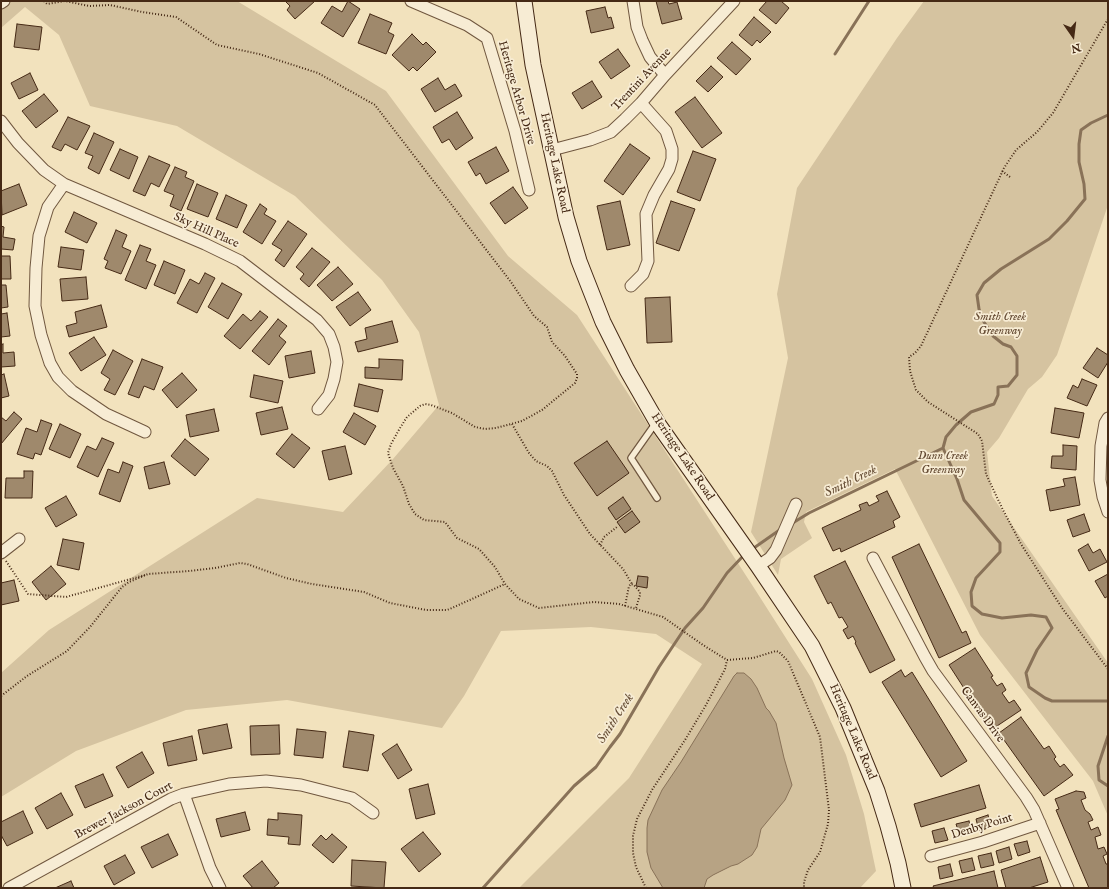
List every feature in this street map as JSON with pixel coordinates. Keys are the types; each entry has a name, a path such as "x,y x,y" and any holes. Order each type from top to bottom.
{"main road":[{"name":"Heritage Lake Road","path":"524,1 533,65 566,217 579,261 603,322 627,370 657,422 812,646 844,708 882,805 898,863 903,888"}],"street":[{"name":"Heritage Arbor Drive","path":"411,1 467,25 486,38 515,131 529,190"},
{"path":"633,1 637,27 642,40 650,57 665,74"},
{"name":"Trentini Avenue","path":"552,150 590,140 610,132 641,103 665,74 734,1"},
{"path":"631,286 643,274 648,261 646,214 654,195 669,170 672,159 672,149 666,131 641,103"},
{"name":"Sky Hill Place","path":"1,121 18,143 44,170 64,184 206,244 240,261 317,320 329,334 334,347 337,362 329,395 318,410"},
{"path":"64,184 48,207 39,236 36,268 35,306 41,335 50,363 58,377 72,391 106,414 145,432"},
{"path":"1108,418 1105,423 1102,446 1100,480 1103,498 1108,512"},
{"path":"758,566 770,558 776,550 796,504"},
{"path":"3,556 19,540"},
{"name":"Canvas Drive","path":"872,558 924,657 933,671 1026,797 1040,823 1068,888"},
{"name":"Brewer Jackson Court","path":"9,888 21,885 171,799 184,794 229,784 266,781 301,785 352,798 373,813"},
{"path":"184,794 210,868 220,888"},
{"name":"Denby Point","path":"932,856 983,842 1040,823"}],"lane":[{"path":"657,422 631,458 657,498"}],"path":[{"path":"44,1 47,4 65,1 89,6 110,5 176,17 217,44 265,56 318,73 375,105 511,282 534,316 547,327 552,342 565,356 577,374 575,384 558,399 542,410 522,421 496,428 486,429 475,427 452,413 431,405 425,404 420,406 407,417 391,444 388,453 393,468 403,486 409,504 415,514 424,520 445,522 457,538 479,549 495,568 505,584 519,599 539,608 594,602 619,604 636,608 666,619 727,660 753,658 776,651 779,652 788,661 820,737 829,810 828,824 820,852 808,870 804,882 804,888"},
{"path":"1108,19 1053,113 1037,132 1016,150 1002,171 921,346 909,357 910,371 916,390 928,402 978,434 982,441 986,474 1021,544 1062,608 1108,669"},
{"path":"1002,171 1010,177"},
{"path":"512,424 536,461 547,466 552,471 564,495 590,534 623,570 632,584 640,592 636,608"},
{"path":"600,545 604,538 617,527"},
{"path":"3,556 28,594 66,597 142,575 215,568 240,563 247,564 286,578 312,584 364,592 390,603 426,610 446,610 505,584"},
{"path":"1,696 27,676 67,651 90,627 122,587 129,582 146,575"},
{"path":"625,606 629,586 632,584"},
{"path":"646,888 636,867 633,853 633,836 637,819 652,790 706,705 725,669 727,660"}],"green space":[{"path":"1,1 237,1 386,91 508,256 577,315 812,679 846,755 864,814 876,871 860,888 519,888 629,778 702,664 656,634 591,627 501,631 464,696 442,728 287,700 186,710 76,751 1,797 1,673 49,630 257,498 343,512 393,459 439,405 419,332 382,280 295,196 177,126 90,106 59,35 25,7 1,28"},
{"path":"924,1 1108,1 1108,205 1057,355 1042,377 1028,389 999,438 987,452 992,496 1108,663 1108,816 1093,781 980,635 895,469 806,512 804,522 812,538 781,559 778,575 751,532 788,358 777,294 797,188 897,38"}],"shaded area":[{"path":"737,673 744,673 751,679 766,708 776,723 792,785 785,800 761,829 757,847 752,855 738,864 731,866 707,879 704,888 663,888 651,868 647,852 648,820 662,790"}],"building":[{"path":"285,1 315,1 295,19 287,10 290,6"},
{"path":"348,1 360,9 343,37 321,23 332,6 342,12"},
{"path":"656,1 668,1 669,4 677,2 682,19 662,24"},
{"path":"767,1 781,1 789,8 776,24 759,10"},
{"path":"605,7 608,18 611,17 614,28 591,33 586,11"},
{"path":"370,14 392,23 388,32 394,35 386,54 358,43"},
{"path":"754,17 771,32 760,43 757,40 752,46 739,35"},
{"path":"17,24 42,27 39,50 14,47"},
{"path":"412,34 423,45 426,42 436,52 417,71 413,67 409,71 392,55"},
{"path":"732,42 751,59 736,75 717,58"},
{"path":"618,49 630,66 611,79 599,62"},
{"path":"711,66 723,77 708,92 696,81"},
{"path":"30,73 38,90 19,99 11,83"},
{"path":"438,78 445,90 455,84 462,96 435,112 421,89"},
{"path":"592,81 602,97 582,109 572,93"},
{"path":"44,94 58,111 36,128 22,111"},
{"path":"695,97 722,133 702,148 675,112"},
{"path":"457,112 473,138 456,150 449,139 442,143 433,127"},
{"path":"68,117 90,126 77,150 65,144 61,151 52,147"},
{"path":"94,133 114,142 99,174 88,168 93,156 85,153"},
{"path":"630,144 650,158 623,195 604,181"},
{"path":"496,147 509,171 486,184 480,173 476,176 468,162"},
{"path":"120,149 138,157 129,179 110,170"},
{"path":"693,151 716,159 700,201 677,192"},
{"path":"149,156 170,165 159,187 151,183 145,196 133,191"},
{"path":"175,167 187,172 185,177 194,181 181,211 170,206 174,195 164,191"},
{"path":"19,184 27,205 2,215 1,191"},
{"path":"197,184 218,193 208,217 187,209"},
{"path":"513,187 528,208 505,224 490,203"},
{"path":"226,195 247,205 237,228 216,219"},
{"path":"620,201 630,245 607,250 597,206"},
{"path":"671,201 695,209 679,251 656,243"},
{"path":"260,204 267,209 264,214 276,221 262,244 243,232"},
{"path":"74,212 97,223 87,243 65,232"},
{"path":"288,221 307,234 284,267 275,260 282,250 272,244"},
{"path":"1,226 4,227 3,237 15,239 13,250 1,249"},
{"path":"116,230 127,235 122,247 131,251 121,274 105,268 108,261 104,259"},
{"path":"140,245 151,249 146,261 156,265 146,289 125,280"},
{"path":"61,247 84,250 81,270 58,267"},
{"path":"312,248 330,262 309,287 300,279 304,274 296,267"},
{"path":"1,256 10,256 11,279 1,279"},
{"path":"164,261 185,270 175,294 154,285"},
{"path":"338,267 353,284 332,301 317,285"},
{"path":"205,273 215,278 197,313 177,303 190,279 199,284"},
{"path":"86,277 88,299 62,301 60,279"},
{"path":"222,283 242,294 228,319 208,307"},
{"path":"1,285 6,285 8,307 1,308"},
{"path":"358,292 371,310 350,326 336,307"},
{"path":"670,297 672,342 647,343 645,298"},
{"path":"101,305 107,327 69,337 66,326 77,323 75,312"},
{"path":"260,311 268,317 240,349 224,336 243,314 251,321"},
{"path":"7,313 10,336 1,337 1,314"},
{"path":"278,319 287,326 279,336 286,342 269,365 252,351"},
{"path":"392,321 398,342 358,352 355,342 367,339 365,328"},
{"path":"94,337 106,355 81,371 69,353"},
{"path":"3,344 3,353 14,352 15,366 1,367 1,345"},
{"path":"1097,348 1108,355 1108,362 1098,378 1083,368"},
{"path":"113,350 133,361 115,395 104,390 110,379 101,373"},
{"path":"311,351 315,373 289,378 285,356"},
{"path":"142,359 163,367 154,390 144,386 139,398 128,394"},
{"path":"379,359 403,360 402,380 365,378 365,367 379,368"},
{"path":"182,373 197,390 177,408 162,390"},
{"path":"4,374 9,396 1,398 1,375"},
{"path":"254,375 283,381 278,403 250,397"},
{"path":"1082,379 1097,385 1087,406 1067,398 1073,385 1078,388"},
{"path":"359,384 383,390 378,412 354,406"},
{"path":"282,407 288,429 261,435 256,413"},
{"path":"1055,408 1084,413 1079,438 1051,433"},
{"path":"214,409 219,431 190,437 186,415"},
{"path":"14,412 22,419 1,444 1,417 6,421"},
{"path":"354,413 376,426 365,445 343,432"},
{"path":"41,420 52,424 41,455 35,453 33,459 17,454 26,428 37,432"},
{"path":"60,424 81,434 70,458 49,449"},
{"path":"292,434 310,448 294,468 276,454"},
{"path":"102,438 114,443 98,477 77,467 87,446 96,450"},
{"path":"185,439 209,459 195,476 171,456"},
{"path":"607,441 629,473 597,496 574,463"},
{"path":"1063,445 1077,446 1076,470 1051,468 1052,456 1063,456"},
{"path":"345,446 352,474 329,480 322,451"},
{"path":"123,462 133,466 120,502 99,494 108,469 119,473"},
{"path":"164,462 170,484 149,489 144,467"},
{"path":"24,471 33,471 32,498 5,498 6,478 24,478"},
{"path":"1075,477 1080,505 1050,511 1046,490 1065,486 1063,479"},
{"path":"887,491 900,517 893,521 895,527 841,552 840,548 833,551 822,528 861,510 859,505 867,502 869,506 879,501 876,496"},
{"path":"66,496 77,515 56,527 45,508"},
{"path":"623,497 631,509 616,520 608,508"},
{"path":"632,511 640,522 625,533 617,522"},
{"path":"1084,514 1090,531 1073,537 1067,520"},
{"path":"63,539 84,543 79,570 57,565"},
{"path":"919,544 962,633 966,631 971,643 939,658 892,557"},
{"path":"1088,544 1093,553 1100,549 1107,562 1089,571 1078,550"},
{"path":"845,561 895,660 870,673 853,636 848,639 843,630 848,627 842,617 839,618 831,602 828,604 814,576"},
{"path":"51,566 66,584 46,600 32,582"},
{"path":"1108,574 1108,596 1105,598 1095,581"},
{"path":"638,576 648,577 647,588 636,586"},
{"path":"14,580 19,601 1,605 1,583"},
{"path":"975,648 993,676 991,677 997,686 1002,683 1006,690 1002,693 1009,703 1014,700 1021,710 991,730 949,665"},
{"path":"901,670 905,677 912,672 967,761 941,777 882,682"},
{"path":"1021,717 1044,749 1049,746 1056,757 1054,759 1060,767 1064,764 1073,775 1044,796 999,733"},
{"path":"227,724 232,748 203,754 198,730"},
{"path":"279,725 280,754 251,755 250,726"},
{"path":"297,729 326,732 323,758 294,755"},
{"path":"349,731 374,735 368,771 343,767"},
{"path":"192,736 197,760 168,766 163,743"},
{"path":"397,744 412,770 398,779 382,754"},
{"path":"142,752 154,773 128,788 116,767"},
{"path":"103,774 113,796 85,808 75,786"},
{"path":"428,784 435,814 416,819 409,789"},
{"path":"979,785 986,808 921,827 914,804"},
{"path":"1076,791 1084,792 1086,798 1081,800 1085,810 1090,814 1093,820 1088,822 1091,830 1098,827 1101,835 1095,837 1098,849 1104,847 1107,854 1103,856 1106,864 1108,864 1108,888 1089,888 1056,810 1059,809 1055,799"},
{"path":"61,793 73,815 47,829 35,808"},
{"path":"23,811 33,833 7,846 1,835 1,822"},
{"path":"245,812 250,830 221,837 216,819"},
{"path":"278,813 302,815 300,845 288,844 289,837 267,835 268,819 278,820"},
{"path":"988,815 991,827 979,831 976,819"},
{"path":"969,821 972,833 960,836 956,824"},
{"path":"944,828 948,840 935,843 932,831"},
{"path":"423,832 441,854 419,872 401,849"},
{"path":"168,834 178,855 152,868 141,847"},
{"path":"332,834 347,847 333,863 312,845 321,835 326,840"},
{"path":"1027,841 1030,852 1018,856 1014,844"},
{"path":"1009,847 1012,859 999,863 996,851"},
{"path":"991,853 994,865 981,868 978,856"},
{"path":"125,855 135,873 114,885 104,866"},
{"path":"1040,857 1048,882 1029,888 1006,888 1001,870"},
{"path":"972,858 975,870 962,873 959,861"},
{"path":"352,860 386,862 384,888 351,886"},
{"path":"262,861 279,883 273,888 253,888 243,876"},
{"path":"950,864 953,876 940,879 938,867"},
{"path":"994,871 998,888 934,888 933,886"},
{"path":"71,881 74,888 55,888"}],"waterway":[{"path":"835,54 869,1"},
{"name":"Smith Creek","path":"791,524 809,513 943,448 946,437 956,425 971,412 994,404 998,395 998,387 1008,386 1017,375 1017,356 1011,347 1003,344 993,336 984,322 979,309 977,295 984,283 1001,269 1049,239 1067,221 1085,199 1084,184 1079,162 1081,130 1091,123 1108,115"},
{"path":"943,448 957,479 964,500 1000,543 1000,552 976,578 971,592 972,606 982,614 1002,618 1031,615 1046,617 1052,628 1037,650 1026,673 1029,687 1052,701 1108,701"},
{"name":"Smith Creek","path":"751,550 781,529"},
{"name":"Smith Creek","path":"483,888 574,786 596,767 620,734 659,667 685,628 703,608 727,573 745,554"},
{"path":"1108,736 1098,766 1099,780 1108,786"}],"park label":[{"name":"Smith Creek Greenway","path":"1000,325"},
{"name":"Dunn Creek Greenway","path":"943,464"}]}
